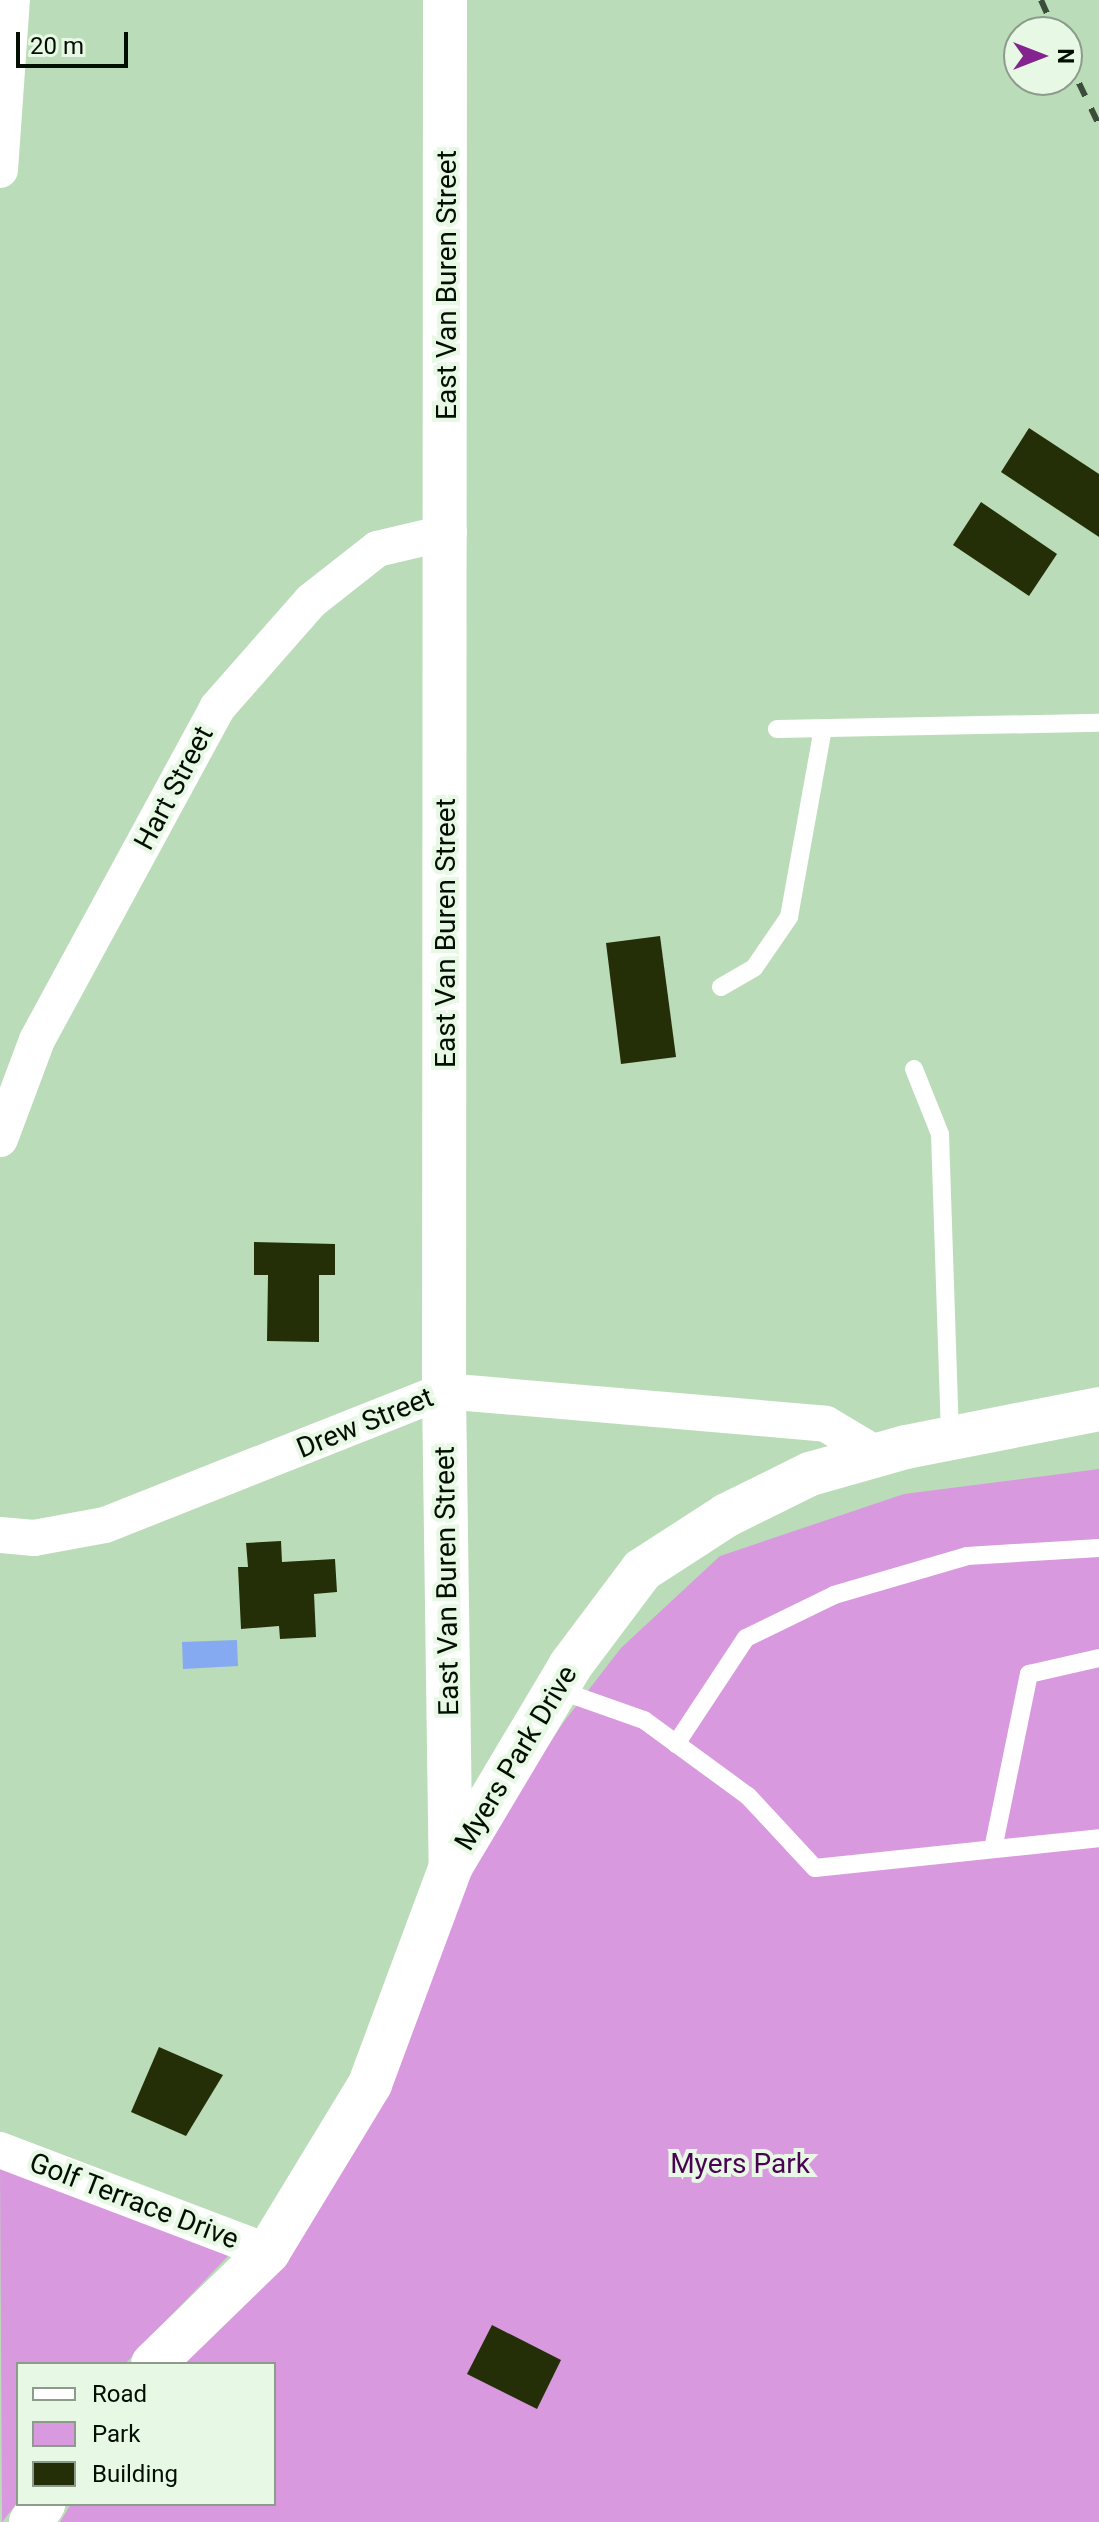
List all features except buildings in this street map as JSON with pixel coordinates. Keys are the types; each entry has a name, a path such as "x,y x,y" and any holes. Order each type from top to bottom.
{"street":[{"path":"0,170 12,0"},
{"name":"East Van Buren Street","path":"445,0 449,532 444,1391 451,1866"},
{"name":"Hart Street","path":"0,1139 37,1040 217,708 311,601 377,549 449,532"},
{"name":"Drew Street","path":"0,1535 34,1538 105,1525 444,1391 826,1424 878,1455"},
{"name":"Myers Park Drive","path":"155,2362 268,2252 370,2084 451,1866 556,1689 642,1570 741,1508 810,1474 878,1455 1099,1409"},
{"name":"Golf Terrace Drive","path":"0,2150 268,2252"}],"lane":[{"path":"777,729 1099,723"},
{"path":"721,987 754,968 789,917 823,728"},
{"path":"914,1069 940,1134 950,1439"},
{"path":"676,1744 746,1638 834,1595 967,1556 1099,1548"},
{"path":"993,1849 1029,1674 1099,1658"},
{"path":"556,1689 644,1720 748,1796 815,1868 1099,1838"}],"green space":[{"name":"Myers Park","path":"1099,1469 1099,2522 60,2522 70,2506 276,2506 276,2362 175,2362 246,2290 466,1870 563,1723 621,1648 720,1556 904,1494"},
{"path":"0,2166 229,2255 127,2362 16,2362 16,2504 2,2522"}],"water":[{"path":"237,1640 238,1666 183,1669 182,1642"}],"railway":[{"path":"1041,0 1048,16"},
{"path":"1083,92 1099,125"}]}
